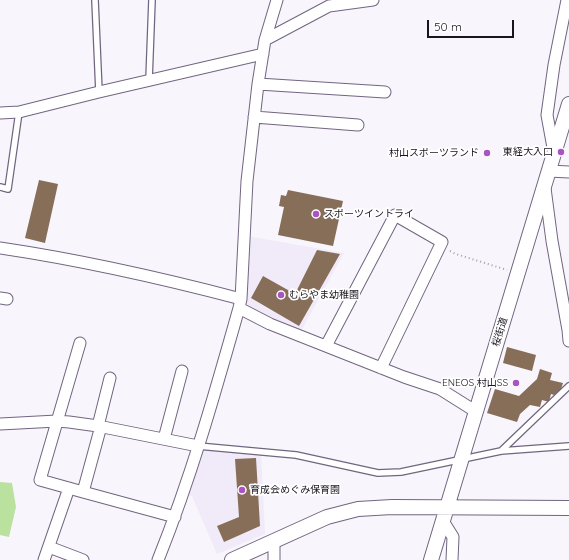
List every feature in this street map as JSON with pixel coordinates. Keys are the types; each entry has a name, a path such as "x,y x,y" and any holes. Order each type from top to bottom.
{"street":[{"path":"158,560 175,517 217,388 240,304 247,181 258,84 266,40 277,0"},
{"path":"266,40 329,6 373,0"},
{"path":"554,153 547,115 554,65 567,0"},
{"path":"0,112 19,112 263,54"},
{"path":"258,84 386,92"},
{"name":"桜街道","path":"431,560 569,104"},
{"path":"254,117 358,125"},
{"path":"549,171 569,172"},
{"path":"545,185 552,241 569,341"},
{"path":"326,346 395,215 442,242 381,368"},
{"path":"0,248 172,281 240,304 270,324 381,368 440,389 475,411"},
{"path":"80,343 40,480 175,517"},
{"path":"164,439 182,371"},
{"path":"83,492 100,426 110,378"},
{"path":"0,424 57,421 100,426 198,446"},
{"path":"44,560 69,488"},
{"path":"232,560 327,517 358,509 392,507 445,515 569,508"},
{"path":"445,515 453,537 452,560"},
{"path":"274,540 274,560"},
{"path":"49,547 83,560"}],"lane":[{"path":"95,0 99,92"},
{"path":"149,80 152,0"},
{"path":"0,187 8,188 19,112"},
{"path":"501,451 569,386"},
{"path":"198,446 296,455 378,472 401,472 461,461 501,451 569,446"}],"path":[{"path":"441,245 456,254 517,273"}],"shaded area":[{"path":"247,236 344,253 300,333 244,305"},
{"path":"200,449 261,454 265,534 217,554 192,496 186,494"}],"green space":[{"path":"0,482 12,483 16,507 9,537 0,535"}],"building":[{"path":"39,180 58,184 45,243 25,238"},
{"path":"288,190 343,201 333,246 278,235 284,207 279,206 281,195 286,196"},
{"path":"317,250 340,254 299,326 251,298 263,276 295,294"},
{"path":"507,347 536,355 532,371 503,363"},
{"path":"540,369 552,373 550,380 563,383 561,389 554,395 551,394 549,402 542,400 540,407 530,405 520,414 517,422 487,413 495,389 519,396 537,379"},
{"path":"256,458 260,526 224,542 217,526 239,517 235,459"}],"place":[{"name":"東経大入口","path":"561,152"},
{"name":"村山スポーツランド","path":"487,153"},
{"name":"スポーツイントライ","path":"316,214"},
{"name":"むらやま幼稚園","path":"281,295"},
{"name":"ENEOS 村山SS","path":"516,383"},
{"name":"育成会めぐみ保育園","path":"242,490"}]}
